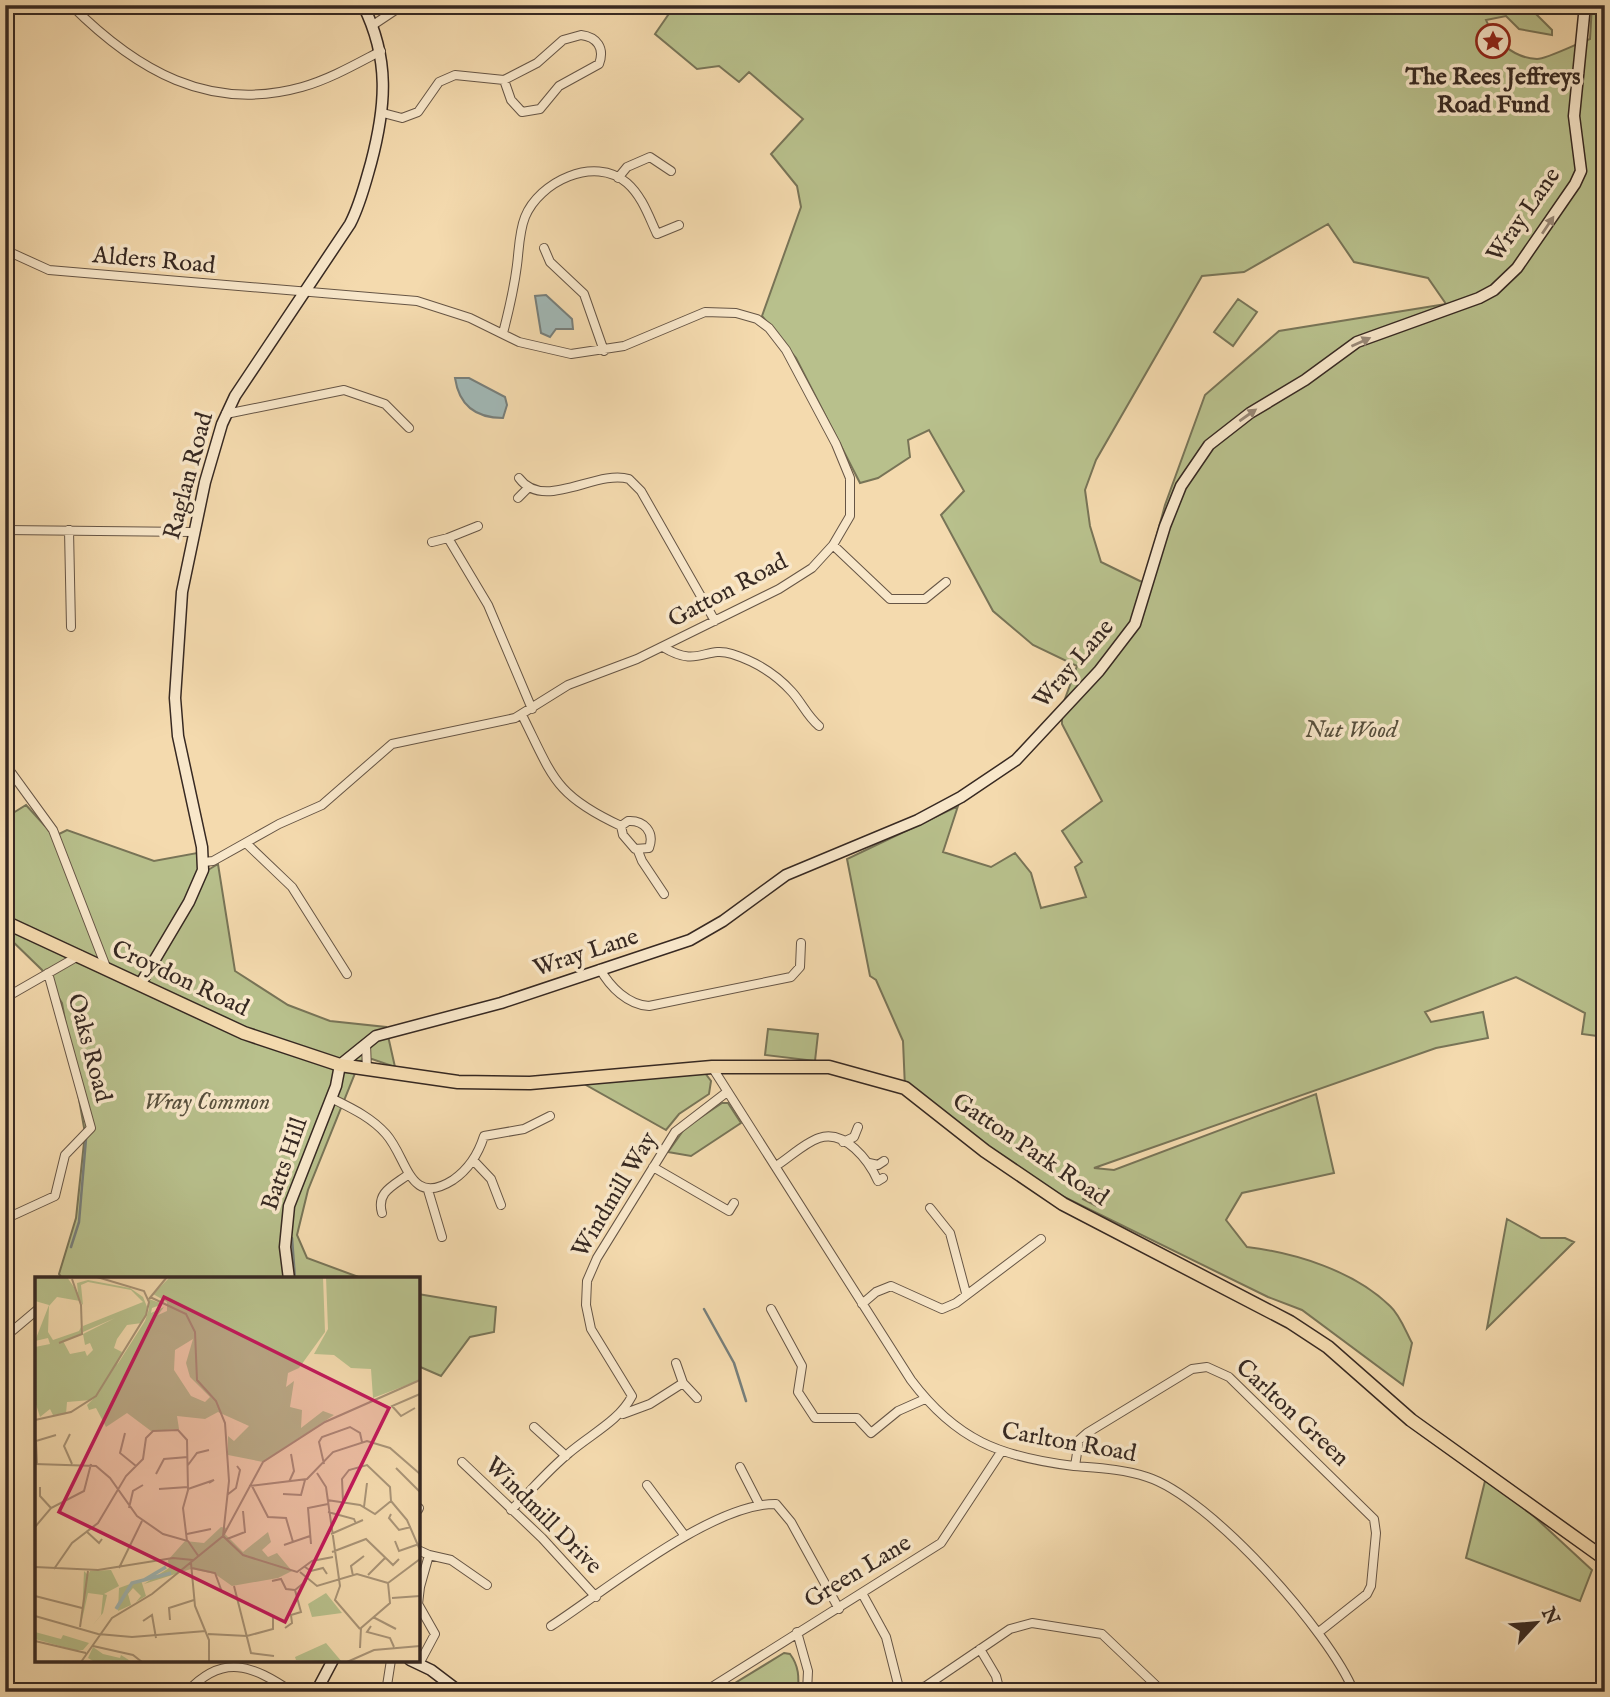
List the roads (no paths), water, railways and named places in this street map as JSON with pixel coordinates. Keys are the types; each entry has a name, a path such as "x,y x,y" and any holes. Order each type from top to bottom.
{"main road":[{"name":"Croydon Road","path":"5,922 244,1033 340,1065"},
{"name":"Gatton Park Road","path":"340,1065 458,1083 530,1083 712,1067 829,1067 905,1088 985,1151 1063,1203 1309,1334 1411,1420 1605,1559"}],"street":[{"path":"71,5 121,50 160,75 203,91 258,96 302,87 381,51"},
{"name":"Raglan Road","path":"204,862 176,719 178,624 193,532 226,414 246,376 355,213 383,113 385,90 381,51 363,5"},
{"path":"373,25 403,5"},
{"name":"Wray Lane","path":"340,1065 367,1041 399,1027 501,1003 690,940 723,921 786,875 918,820 961,797 1016,760 1099,671 1135,624 1165,526 1181,486 1198,458 1228,429 1357,342 1479,298 1494,290 1517,268 1575,184 1580,171 1573,116 1585,5"},
{"path":"383,113 402,118 418,112 439,82 455,75 504,80 537,63 558,44 572,36 594,39 602,52 599,64 559,86 540,109 534,112 528,113 517,108 504,80"},
{"path":"618,178 627,167 650,157 671,171"},
{"path":"503,333 512,299 523,220 547,187 576,174 594,172 618,178 639,197 657,234 679,225"},
{"path":"544,247 550,262 584,294 604,351"},
{"name":"Alders Road","path":"5,250 49,270 167,283 304,291"},
{"name":"Gatton Road","path":"204,862 213,861 279,824 328,801 392,744 411,737 465,731 522,715 568,685 663,647 797,578 833,545 850,516 850,478 836,444 786,350 769,328 749,316 705,312 642,340 604,351 571,354 544,350 446,309 417,301 304,291"},
{"path":"226,414 344,390 385,404 409,428"},
{"path":"519,478 528,488 544,491 614,477 629,479 641,491 715,621"},
{"path":"518,498 528,488"},
{"path":"432,542 478,526"},
{"path":"5,530 193,532"},
{"path":"69,530 71,627"},
{"path":"448,538 488,605 532,709"},
{"path":"833,545 890,599 925,599 946,582"},
{"path":"663,647 690,659 730,653 763,667 793,693 819,726"},
{"path":"522,715 561,790 593,813 621,826 634,820 649,830 649,848 638,851"},
{"path":"5,764 53,830 106,967"},
{"path":"621,826 623,835 638,851 664,894"},
{"path":"247,844 292,887 347,974"},
{"path":"141,984 189,902 201,877 204,862"},
{"path":"600,969 616,990 637,1004 665,1004 791,977 800,967 801,943"},
{"path":"5,998 80,955"},
{"name":"Oaks Road","path":"5,1219 52,1199 58,1191 65,1155 89,1133 91,1125 48,973"},
{"path":"367,1041 364,1049 367,1070"},
{"name":"Batts Hill","path":"289,1277 285,1247 289,1206 331,1098 340,1065"},
{"name":"Carlton Road","path":"712,1067 925,1399 955,1428 1001,1452 1145,1476 1186,1497 1246,1552 1319,1632 1354,1692"},
{"name":"Windmill Way","path":"632,1396 591,1329 586,1305 587,1281 597,1258 675,1132 727,1092"},
{"path":"331,1098 365,1116 386,1135 409,1174 428,1190 442,1237"},
{"path":"428,1190 438,1189 473,1160 484,1136 524,1129 550,1116"},
{"path":"843,1142 854,1137 858,1127"},
{"path":"776,1166 819,1138 843,1142 856,1149 869,1163 878,1181 883,1178"},
{"path":"473,1160 491,1179 501,1205"},
{"path":"869,1163 878,1165 884,1161"},
{"path":"653,1167 729,1211"},
{"path":"382,1213 379,1202 382,1194 409,1174"},
{"path":"930,1208 950,1233 966,1293"},
{"path":"862,1304 876,1292 891,1286 942,1309 956,1303 1041,1239"},
{"path":"771,1309 802,1366 798,1392 815,1418 857,1418 873,1437 898,1411 925,1399"},
{"path":"5,1336 35,1312"},
{"path":"676,1363 683,1383 697,1398"},
{"name":"Carlton Green","path":"1075,1466 1079,1440 1087,1433 1192,1368 1207,1367 1229,1377 1374,1519 1376,1533 1371,1586 1367,1594 1319,1632"},
{"path":"511,1510 566,1455 600,1427 623,1414 650,1404 683,1383"},
{"path":"623,1414 632,1396 650,1404"},
{"path":"534,1427 566,1455"},
{"name":"Green Lane","path":"704,1692 797,1632 863,1595 949,1535 1001,1452"},
{"name":"Windmill Drive","path":"462,1462 542,1538 596,1597"},
{"path":"740,1467 759,1504"},
{"path":"647,1485 685,1536"},
{"path":"551,1626 685,1536 759,1504 776,1504 791,1522 839,1609"},
{"path":"420,1551 451,1560 487,1585"},
{"path":"420,1584 429,1555"},
{"path":"863,1595 886,1637 900,1692"},
{"path":"420,1608 435,1634 420,1654"},
{"path":"908,1692 926,1686 1010,1629 1024,1624 1095,1632 1117,1646 1163,1692"},
{"path":"797,1632 808,1671 807,1692"},
{"path":"980,1649 996,1676 1000,1692"},
{"path":"316,1692 332,1662"},
{"path":"386,1692 391,1662"},
{"path":"414,1662 460,1692"},
{"path":"187,1692 220,1663 246,1668 292,1692"}],"water":[{"path":"546,295 572,319 573,329 556,329 550,337 541,333 535,296"},
{"path":"455,378 469,378 505,397 507,405 503,418 485,416 470,408 460,396"}],"waterway":[{"path":"71,1247 79,1222 86,1139"},
{"path":"292,1238 295,1277"},
{"path":"704,1309 734,1363 746,1401"}],"place":[{"name":"The Rees Jeffreys Road Fund","path":"1493,41"}],"park label":[{"name":"Nut Wood","path":"1351,730"},
{"name":"Wray Common","path":"207,1102"}]}
